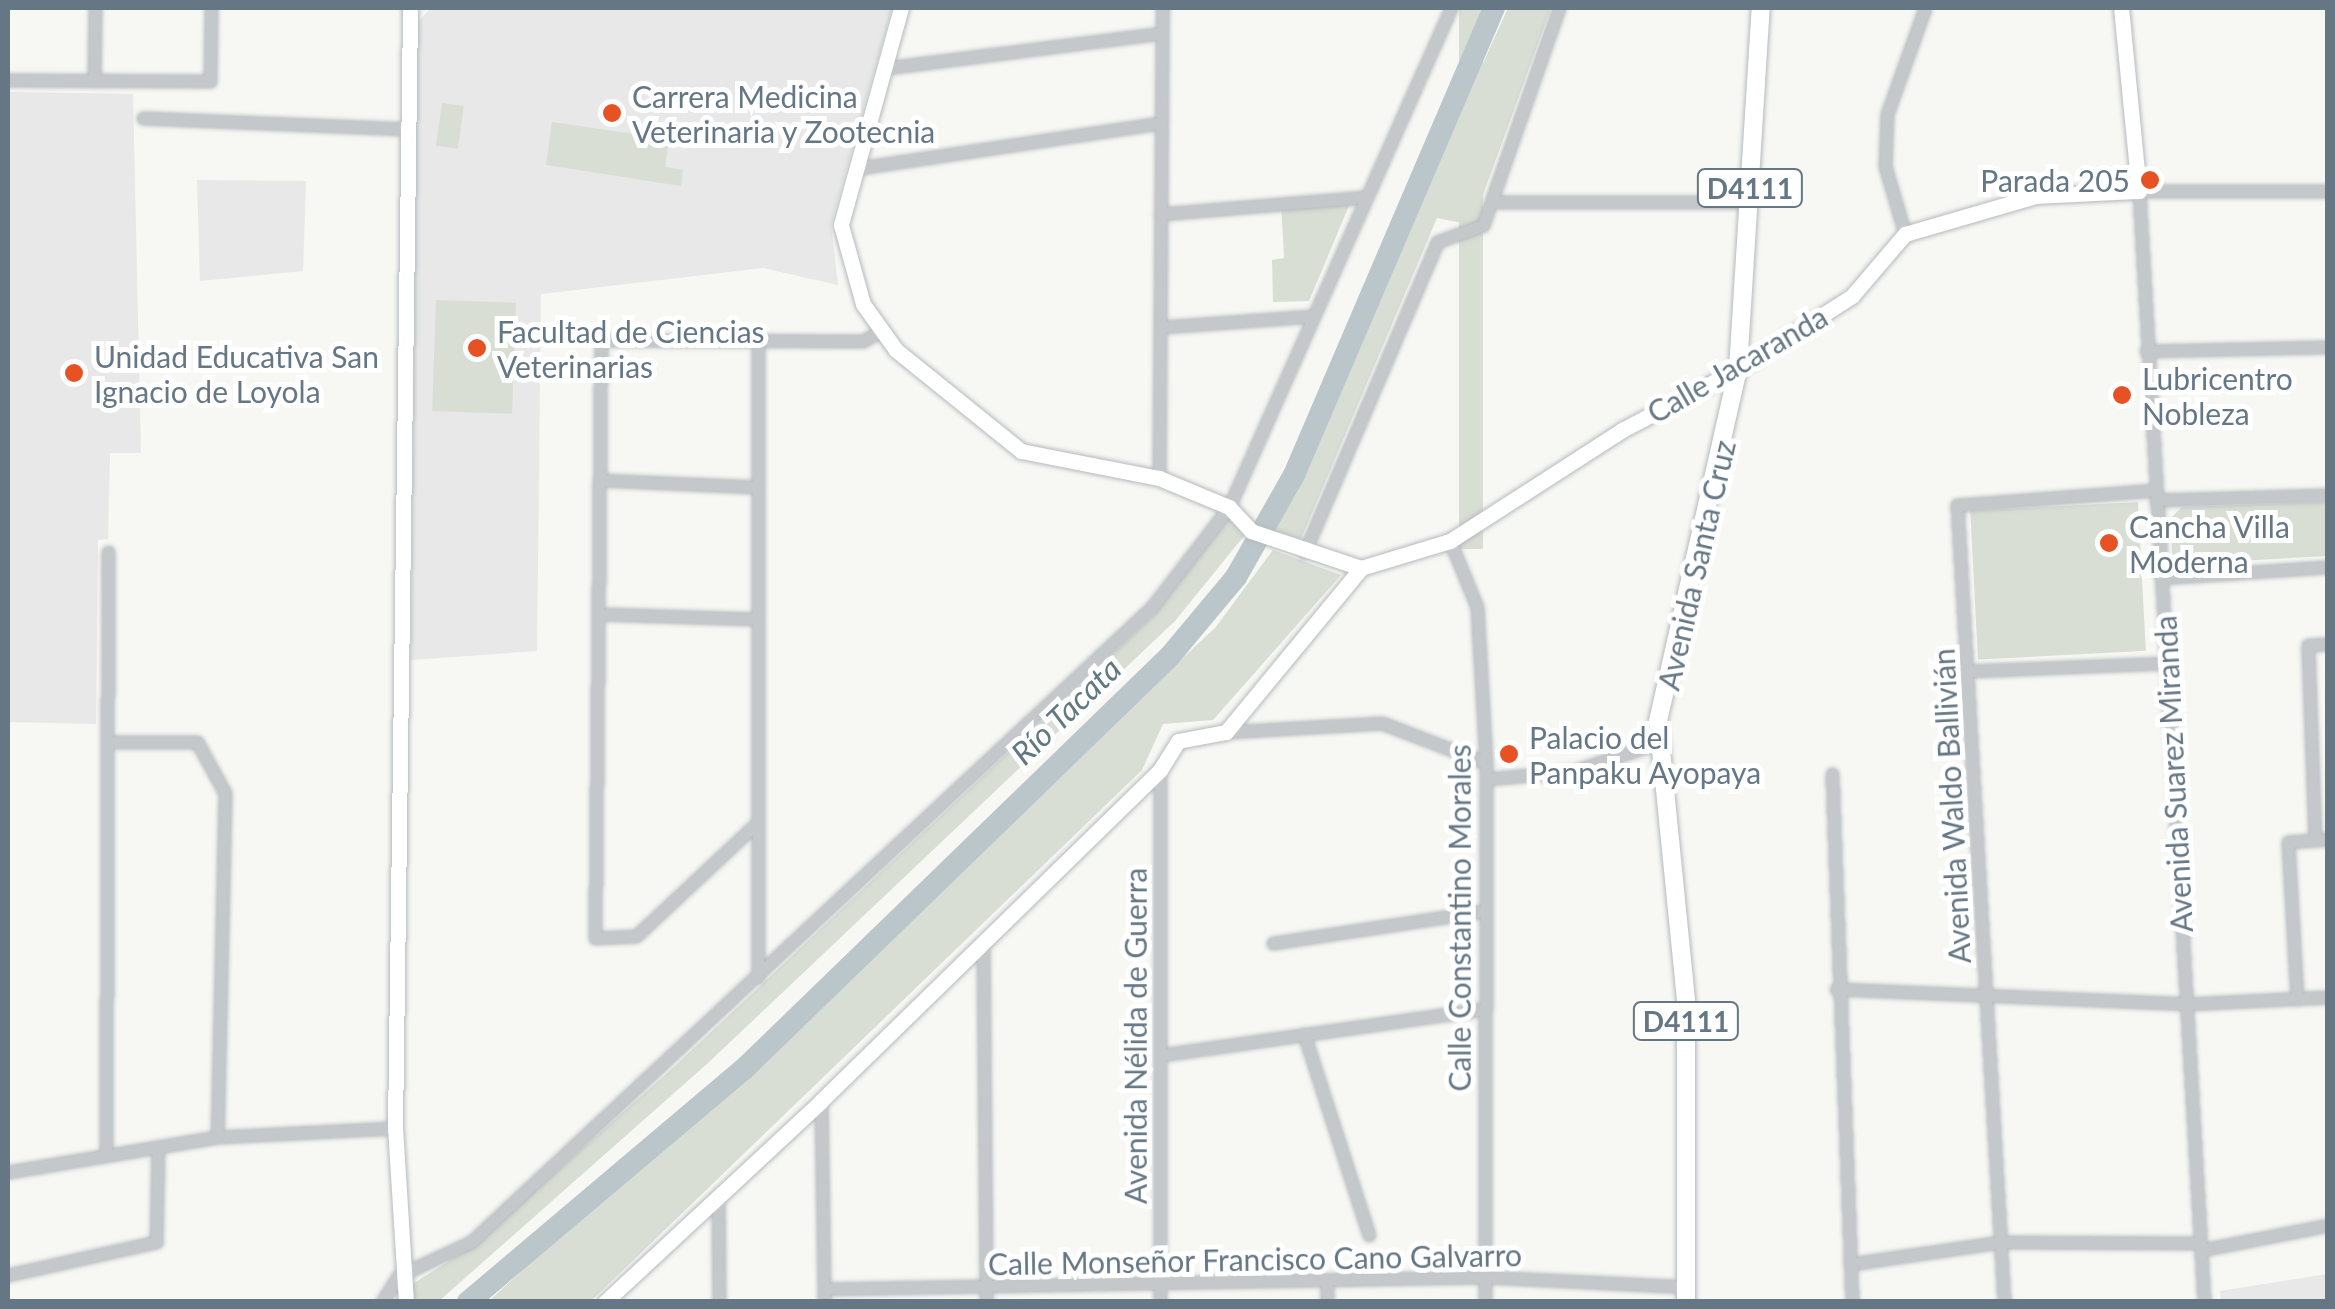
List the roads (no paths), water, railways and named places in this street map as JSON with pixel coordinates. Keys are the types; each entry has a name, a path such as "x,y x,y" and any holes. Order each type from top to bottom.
{"main road":[{"name":"Avenida Santa Cruz","path":"1686,1294 1686,1000 1660,742 1738,369 1761,8"}],"street":[{"path":"94,80 95,8"},
{"path":"8,80 210,81 211,8"},
{"path":"406,1302 398,1276 395,1128 410,8"},
{"path":"902,8 841,226 849,272 882,330 1021,452 1159,478 1229,506 1259,535 1304,553 1361,568 1226,732"},
{"path":"1159,478 1162,8"},
{"path":"382,1302 398,1276 471,1242 1152,608 1229,506 1451,8"},
{"path":"1304,553 1438,242 1483,225 1558,8"},
{"path":"1924,8 1887,114 1886,166 1905,234 2036,196 2138,191 2328,191"},
{"name":"Avenida Suarez Miranda","path":"2121,8 2138,191 2204,1302"},
{"path":"886,68 1162,33"},
{"path":"143,118 409,129"},
{"path":"859,168 1161,124"},
{"path":"1160,214 1366,197"},
{"path":"1493,202 1750,202"},
{"name":"Calle Jacaranda","path":"1361,568 1450,541 1622,430 1738,369 1852,296 1905,234"},
{"path":"1160,326 1312,316"},
{"path":"758,822 636,936 595,938 602,340 863,341 882,330"},
{"path":"758,340 758,976"},
{"path":"2146,351 2328,347"},
{"path":"598,480 758,487"},
{"path":"2156,495 2328,495"},
{"name":"Avenida Waldo Ballivián","path":"2004,1302 1957,505 2156,495"},
{"name":"Calle Constantino Morales","path":"1450,541 1477,608 1486,763 1485,1302"},
{"path":"106,1155 108,552"},
{"path":"2161,578 2328,567"},
{"path":"598,614 758,619"},
{"path":"2297,1000 2288,842 2321,840 2308,645 2328,644"},
{"path":"1968,671 2165,663"},
{"path":"605,1302 821,1102 983,937 1160,770 1178,741 1226,732 1382,723 1486,763"},
{"path":"108,742 197,742 225,793 217,1137"},
{"path":"1486,779 1574,771 1660,742"},
{"name":"Avenida Nélida de Guerra","path":"1160,770 1160,1302"},
{"path":"1832,774 1836,990 1852,1302"},
{"path":"1273,943 1485,911"},
{"path":"983,937 986,1302"},
{"path":"1836,990 1986,990 2187,1004 2328,997"},
{"path":"1161,1055 1484,1009"},
{"path":"1304,1034 1370,1235"},
{"path":"821,1102 824,1295"},
{"path":"8,1172 217,1137 395,1128"},
{"path":"8,1275 140,1252 156,1242 158,1147"},
{"path":"718,1196 720,1302"},
{"path":"1850,1264 2001,1242 2200,1247 2328,1225"},
{"name":"Calle Monseñor Francisco Cano Galvarro","path":"824,1295 986,1287 1485,1277 1686,1294"},
{"path":"1327,1281 1327,1302"}],"waterway":[{"name":"Río Tacata","path":"468,1302 744,1069 1170,656 1236,577 1294,475 1494,8"}],"place":[{"name":"Carrera Medicina Veterinaria y Zootecnia","path":"612,113"},
{"name":"Parada 205","path":"2150,180"},
{"name":"Facultad de Ciencias Veterinarias","path":"477,348"},
{"name":"Unidad Educativa San Ignacio de Loyola","path":"74,373"},
{"name":"Lubricentro Nobleza","path":"2122,395"},
{"name":"Cancha Villa Moderna","path":"2109,543"},
{"name":"Palacio del Panpaku Ayopaya","path":"1509,754"}]}
